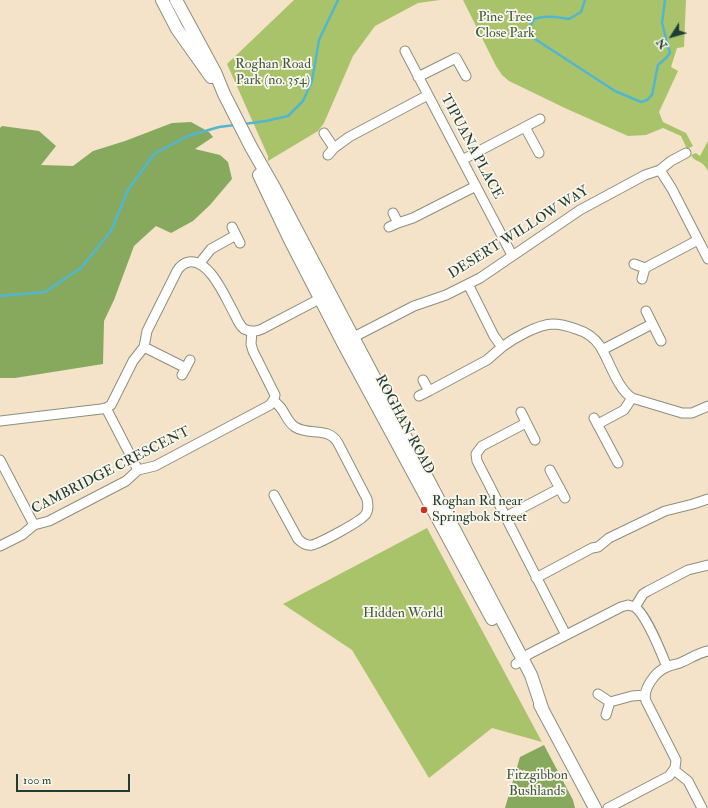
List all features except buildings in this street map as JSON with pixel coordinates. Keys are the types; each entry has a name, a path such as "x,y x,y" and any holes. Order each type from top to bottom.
{"main road":[{"name":"ROGHAN ROAD","path":"162,0 185,41 226,98"},
{"name":"ROGHAN ROAD","path":"176,0 215,72 226,98 250,144 275,189 325,296 348,340 519,661 531,675 543,711 595,808"}],"street":[{"name":"TIPUANA PLACE","path":"405,51 512,255"},
{"path":"418,77 456,58 466,76"},
{"path":"324,133 331,152 349,137 428,95"},
{"path":"462,160 540,119"},
{"path":"525,127 539,153"},
{"name":"DESERT WILLOW WAY","path":"348,340 414,306 438,298 468,284 580,210 645,175 660,170 671,161 686,153"},
{"path":"660,170 672,189 708,258"},
{"path":"389,227 398,222 413,218 476,186"},
{"path":"393,214 398,222"},
{"path":"199,264 211,249 236,235"},
{"path":"642,279 645,268 698,240"},
{"path":"0,421 106,408 112,402 134,358 144,347 147,331 179,268 187,262 195,262 209,272 217,282 240,324 245,330 252,331 262,329 325,296"},
{"path":"634,264 645,268"},
{"path":"468,284 494,336 502,347"},
{"path":"646,311 661,341"},
{"path":"419,396 487,360 502,347 533,330 552,324 570,327 589,334 602,350 623,390 632,398 682,413 692,413 708,406"},
{"path":"602,350 652,324"},
{"path":"252,331 251,344 253,351 274,392 275,395 273,401 282,408 294,427 333,436 367,499 368,508 366,515 357,522 317,543 308,545 298,539 274,495"},
{"path":"144,347 186,368"},
{"path":"422,380 428,391"},
{"path":"618,463 596,421 624,410 632,398"},
{"name":"CAMBRIDGE CRESCENT","path":"0,546 22,535 34,525 49,521 126,481 138,470 155,466 268,406 273,401"},
{"path":"106,408 138,470"},
{"path":"521,412 535,440"},
{"path":"526,423 479,448 476,454 478,465 566,635"},
{"path":"0,460 34,525"},
{"path":"550,470 565,498"},
{"path":"505,517 560,488"},
{"path":"536,578 592,548 598,547 609,538 658,513 708,499"},
{"path":"636,607 643,594 648,591 688,570 708,565"},
{"path":"519,661 621,607 630,605 636,607 641,613 660,648 667,667"},
{"path":"608,808 665,778 674,770 676,763 675,757 648,705 645,695 648,684 667,667 679,664 701,653 708,652"},
{"path":"598,694 610,702 632,696 645,695"},
{"path":"606,715 610,702"},
{"path":"674,770 688,781 702,808"}],"green space":[{"name":"Roghan Road Park (no. 354)","path":"294,0 440,0 418,3 375,26 353,56 324,123 318,131 268,161 268,156 227,64"},
{"name":"Pine Tree Close Park","path":"463,0 686,0 684,47 677,48 671,67 678,71 659,112 663,122 686,133 693,146 687,149 681,136 663,128 646,135 628,136 509,81 502,75 496,66"},
{"path":"191,122 209,132 213,137 195,149 220,155 228,162 232,179 210,205 193,221 171,233 156,226 134,246 114,300 104,321 103,364 15,378 0,378 0,128 2,126 39,131 56,146 41,165 73,166 93,151 125,141 172,123"},
{"path":"708,141 708,171 706,167 694,159 691,155 696,153 700,156"},
{"name":"Hidden World","path":"427,528 542,742 492,728 429,778 352,650 283,604"},
{"name":"Fitzgibbon Bushlands","path":"544,745 573,800 575,808 505,808 520,757"}],"waterway":[{"path":"244,124 288,116 303,101 312,81 319,40 338,0"},
{"path":"585,0 581,12 569,19 556,17 534,19 530,27 535,39 615,91 641,102 647,100 652,95 658,65 670,53 662,23 665,0"},
{"path":"0,296 45,292 81,268 111,231 128,190 154,154 188,136 219,127 235,125"}],"place":[{"name":"Roghan Rd near Springbok Street","path":"424,510"}]}
